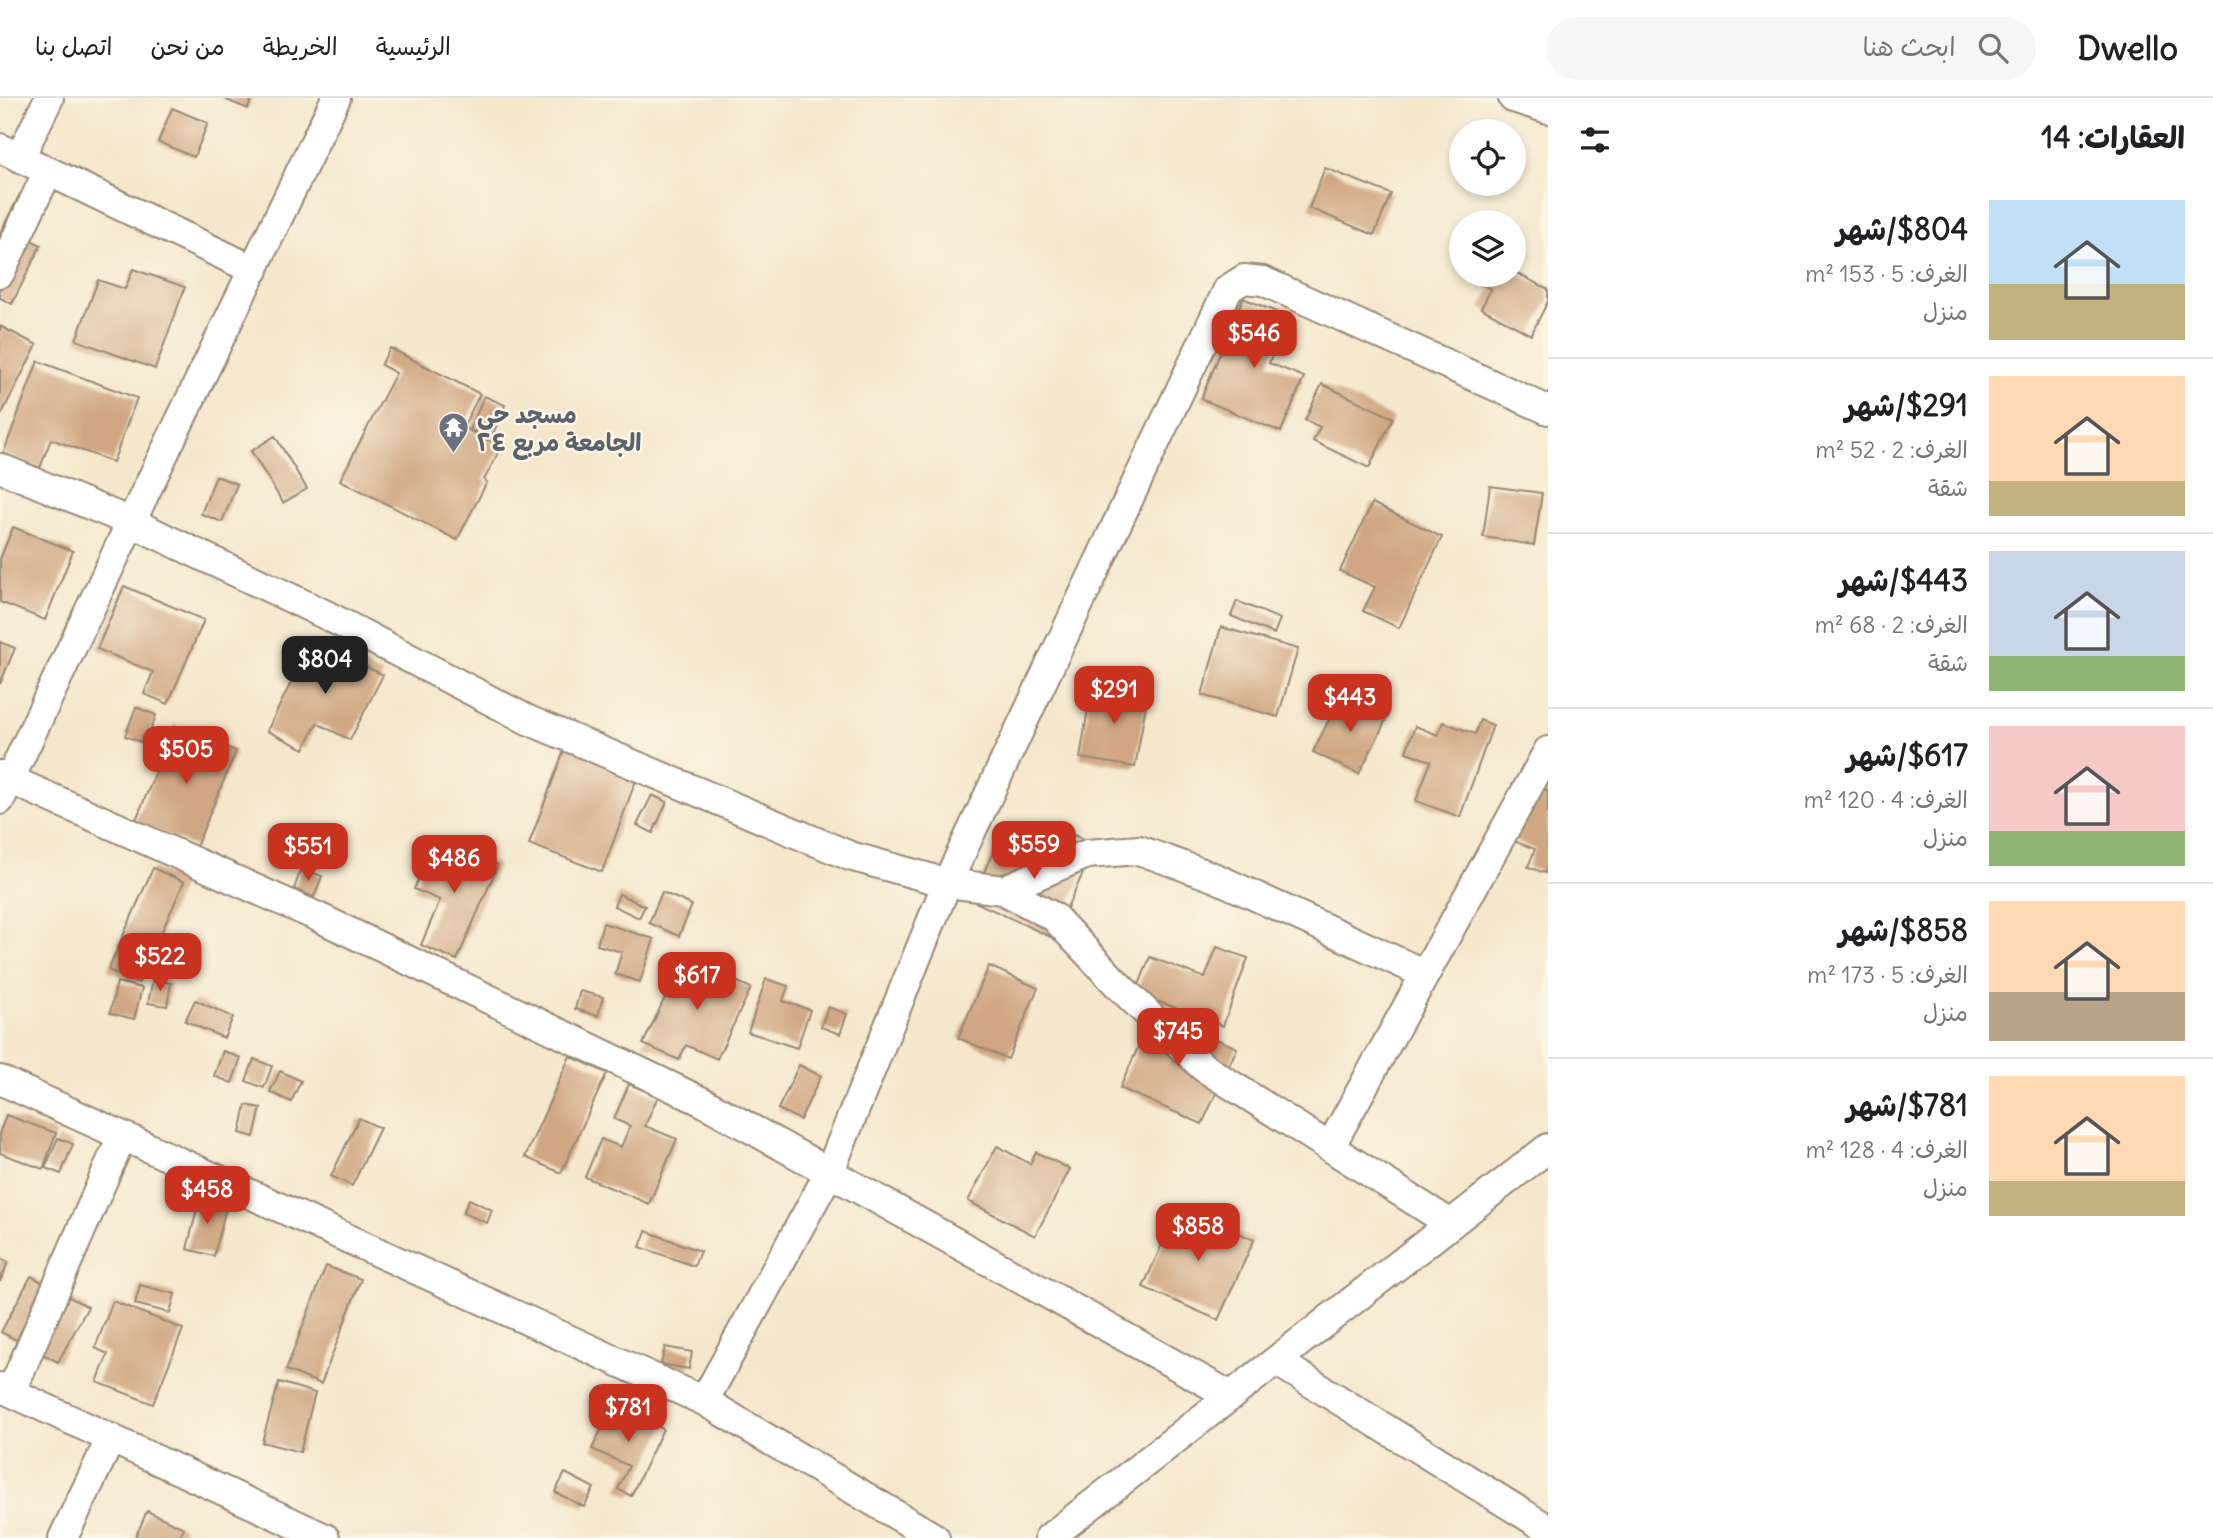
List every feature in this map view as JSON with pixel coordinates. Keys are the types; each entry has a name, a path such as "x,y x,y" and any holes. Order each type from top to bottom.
{"street":[{"path":"49,98 10,153 254,270"},
{"path":"336,98 3,785 318,917 703,1102 1231,1396"},
{"path":"1513,98 1548,109"},
{"path":"0,273 48,171"},
{"path":"704,1401 829,1173 947,883 1228,289 1244,279 1263,281 1548,410"},
{"path":"0,468 131,522 326,615 528,720 850,856 947,883 1003,890 1054,917 1118,985 1203,1067 1451,1224"},
{"path":"1330,1147 1548,751"},
{"path":"1003,890 1087,854 1139,850 1216,878 1426,974"},
{"path":"0,1080 704,1401 935,1538"},
{"path":"122,1136 5,1389 325,1538"},
{"path":"1049,1538 1548,1148"},
{"path":"1276,1361 1548,1529"},
{"path":"63,1538 111,1438"}],"building":[{"path":"222,98 252,98 248,109"},
{"path":"172,108 208,123 194,157 158,142"},
{"path":"1325,168 1391,194 1374,235 1309,208"},
{"path":"20,194 41,204 25,237 41,245 12,304 0,298 0,233"},
{"path":"133,269 185,287 155,369 76,340 98,280 125,289"},
{"path":"1526,278 1548,289 1548,301 1531,335 1481,308 1491,289 1487,287 1526,287"},
{"path":"1243,298 1288,317 1269,363 1304,377 1281,432 1201,399"},
{"path":"0,326 37,345 0,417"},
{"path":"390,348 480,394 463,427 501,447 484,480 487,482 457,540 340,480 396,373 381,365"},
{"path":"38,361 137,398 113,462 51,439 40,468 3,454"},
{"path":"1322,384 1393,418 1369,468 1313,441 1320,427 1305,420"},
{"path":"484,396 505,405 491,439 470,430"},
{"path":"275,436 307,489 283,503 251,451"},
{"path":"216,476 237,484 222,522 201,514"},
{"path":"1490,486 1542,493 1534,545 1483,537"},
{"path":"1372,503 1442,537 1399,628 1363,611 1375,587 1340,571"},
{"path":"13,527 73,551 45,620 0,602 0,559"},
{"path":"124,586 204,620 168,704 144,694 153,672 97,649"},
{"path":"1237,601 1280,619 1274,634 1231,616"},
{"path":"1221,627 1298,649 1278,717 1202,695"},
{"path":"312,640 383,675 350,740 317,723 304,749 267,731"},
{"path":"0,642 15,648 0,684"},
{"path":"1092,685 1148,694 1135,767 1080,758"},
{"path":"1342,693 1388,716 1359,774 1313,752"},
{"path":"136,707 156,715 146,744 125,736"},
{"path":"1480,720 1493,725 1460,817 1416,801 1431,761 1406,752 1415,726 1438,735 1443,722 1475,734"},
{"path":"175,726 236,751 196,847 135,822"},
{"path":"566,745 639,772 602,872 529,844"},
{"path":"1532,785 1548,791 1548,866 1545,873 1528,867 1535,849 1511,840"},
{"path":"652,795 667,802 653,833 637,825"},
{"path":"1055,827 1096,845 1053,938 971,900 1000,837 1042,856"},
{"path":"436,839 498,865 457,960 421,945 440,900 414,889"},
{"path":"153,868 184,882 139,983 108,970"},
{"path":"301,869 322,876 314,897 294,889"},
{"path":"662,892 692,905 679,936 649,923"},
{"path":"619,894 645,906 639,918 614,906"},
{"path":"603,923 654,939 640,982 615,974 622,952 597,945"},
{"path":"1217,947 1248,958 1223,1026 1136,993 1150,957 1205,978"},
{"path":"684,957 751,988 717,1059 686,1045 679,1060 643,1044"},
{"path":"989,966 1038,988 1008,1059 958,1038"},
{"path":"153,979 171,983 167,1006 148,1003"},
{"path":"766,979 788,986 783,1001 810,1010 797,1048 748,1032"},
{"path":"117,982 142,988 134,1019 110,1013"},
{"path":"580,991 603,997 598,1016 575,1009"},
{"path":"195,1000 233,1017 224,1038 185,1021"},
{"path":"828,1007 847,1014 840,1034 821,1027"},
{"path":"1154,1011 1237,1048 1202,1124 1120,1088"},
{"path":"223,1051 241,1058 232,1083 214,1076"},
{"path":"570,1056 607,1073 561,1173 525,1157"},
{"path":"254,1059 272,1066 264,1088 246,1081"},
{"path":"799,1065 821,1076 800,1120 778,1109"},
{"path":"280,1071 301,1081 291,1102 270,1092"},
{"path":"629,1084 658,1096 645,1126 677,1139 649,1204 585,1177 601,1139 621,1147 630,1126 614,1119"},
{"path":"246,1105 261,1108 254,1137 240,1133"},
{"path":"6,1115 56,1133 43,1169 0,1153 0,1132"},
{"path":"359,1118 380,1128 352,1186 331,1176"},
{"path":"58,1138 73,1144 61,1174 45,1168"},
{"path":"997,1146 1030,1164 1036,1152 1070,1169 1035,1236 968,1201"},
{"path":"200,1197 227,1204 214,1256 187,1249"},
{"path":"469,1199 492,1210 487,1223 463,1213"},
{"path":"1179,1206 1254,1240 1218,1320 1143,1287"},
{"path":"646,1231 700,1251 694,1266 640,1247"},
{"path":"0,1258 8,1262 0,1282"},
{"path":"326,1266 361,1279 321,1384 286,1370"},
{"path":"31,1276 88,1307 58,1362 1,1332"},
{"path":"140,1285 175,1294 170,1313 135,1304"},
{"path":"113,1301 183,1329 153,1404 97,1382 108,1354 95,1348"},
{"path":"665,1347 692,1352 689,1369 661,1364"},
{"path":"279,1382 315,1393 300,1452 262,1442"},
{"path":"613,1405 663,1429 631,1496 618,1489 629,1466 592,1449"},
{"path":"565,1473 594,1488 584,1507 555,1492"},
{"path":"147,1511 184,1528 179,1538 135,1538"}],"place":[{"name":"مسجد حي الجامعة مربع ٢٤","path":"454,455"}]}
